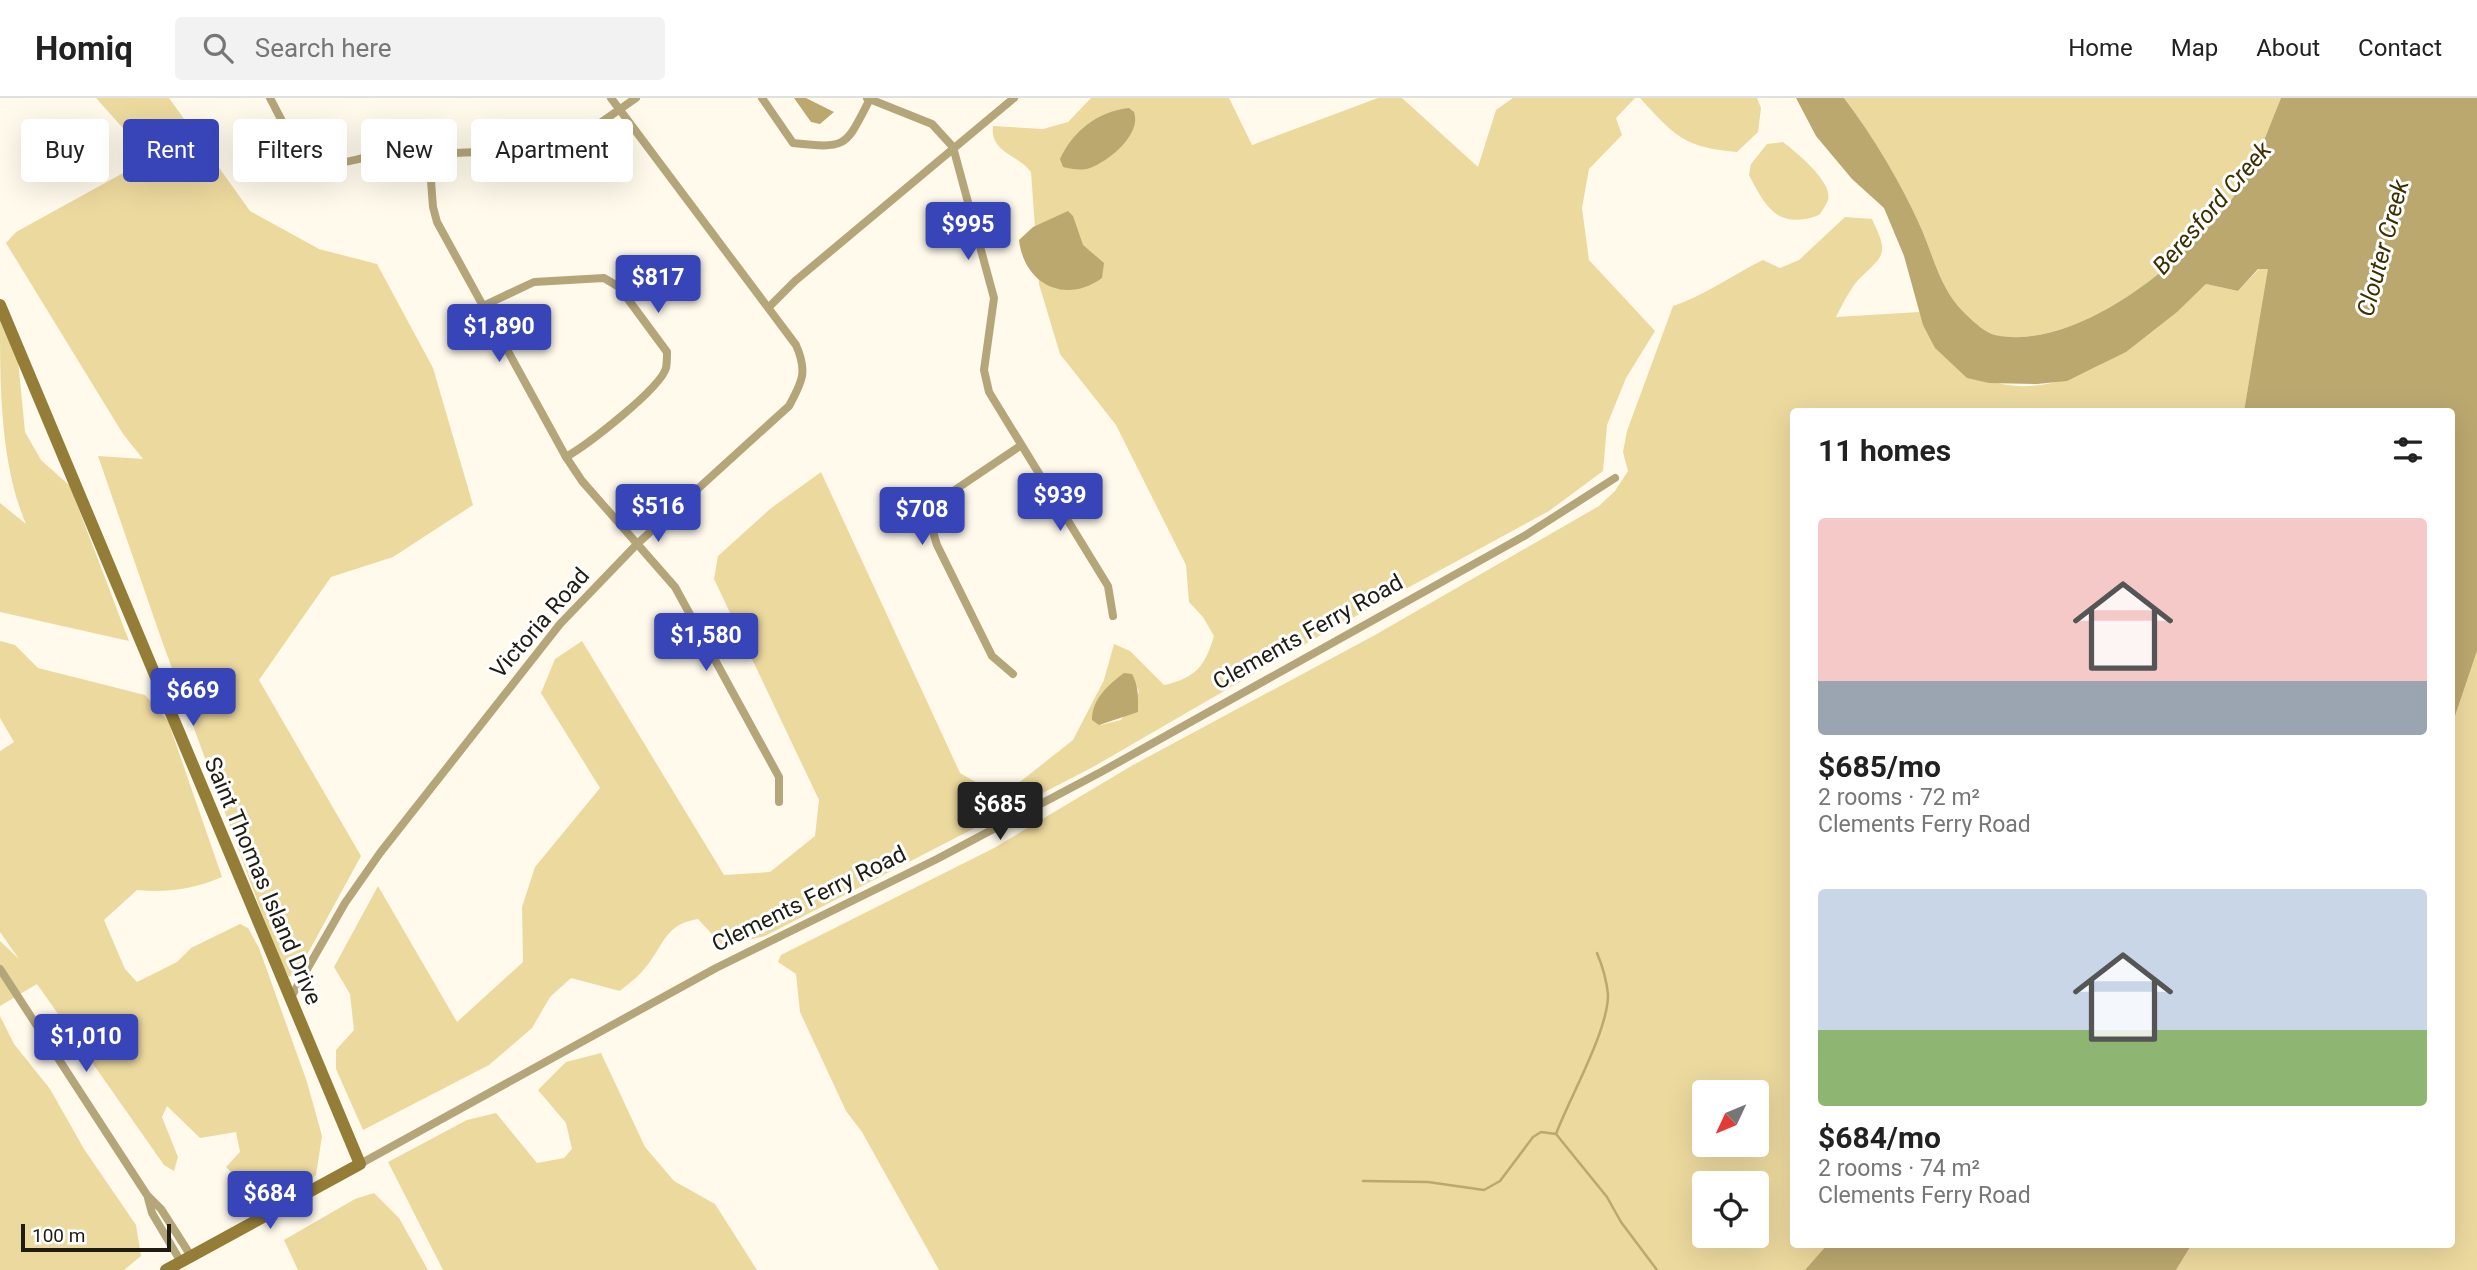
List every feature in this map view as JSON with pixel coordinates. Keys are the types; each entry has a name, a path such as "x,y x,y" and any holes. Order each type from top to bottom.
{"main road":[{"name":"Saint Thomas Island Drive","path":"0,305 360,1164"},
{"name":"Clements Ferry Road","path":"166,1270 360,1164"}],"street":[{"path":"270,98 296,147 322,163 341,164 361,158"},
{"name":"Victoria Road","path":"289,999 345,903 380,853 560,624 637,544 789,406 801,384 804,363 796,345 611,98"},
{"path":"457,154 546,149 570,144 636,98"},
{"path":"762,98 793,143 832,148 850,138 869,99 932,124 953,148 994,298 984,370 989,392 1108,586 1113,616"},
{"path":"769,307 1014,98"},
{"path":"431,182 437,222 566,457 582,481 675,587 779,777 779,802"},
{"path":"484,306 534,282 604,278 619,286 667,352 666,370 656,384 588,444 566,457"},
{"path":"1013,674 992,656 937,545 931,527 932,512 940,500 1020,446"},
{"name":"Clements Ferry Road","path":"360,1164 716,968 937,859 1101,772 1526,536 1615,478"},
{"path":"0,969 147,1195 152,1213 186,1259"}],"shaded area":[{"path":"96,98 169,98 184,119 123,119 123,128"},
{"path":"1091,98 1229,98 1252,145 1378,98 1402,98 1478,167 1496,110 1513,98 1635,98 1616,118 1622,135 1589,169 1582,208 1589,260 1655,331 1626,378 1607,425 1603,471 1549,511 1321,635 1093,767 765,936 723,946 698,919 671,931 642,971 620,991 571,978 550,997 532,1028 489,1065 363,1130 336,1069 336,1050 354,1030 350,994 334,967 378,886 457,1022 523,962 522,907 535,867 600,788 541,693 555,659 582,641 724,875 770,872 815,836 819,800 714,579 718,556 770,509 821,472 960,773 979,784 1016,785 1073,740 1104,680 1114,644 1130,651 1164,685 1184,679 1203,663 1214,636 1203,617 1189,602 1186,565 1116,425 1060,354 1039,284 1031,172 1000,148 993,135 993,126 1043,129 1068,122","holes":["1134,678 1139,692 1121,720 1100,725"]},
{"path":"1640,98 1757,98 1761,108 1758,132 1737,152 1704,147 1681,137 1662,122"},
{"path":"1844,98 2281,98 2246,178 2220,215 2195,242 2165,269 2098,314 2063,329 2028,337 1990,333 1975,323 1951,297 1896,178"},
{"path":"1783,142 1812,168 1825,185 1828,200 1819,215 1793,220 1783,218 1768,206 1749,175 1751,164 1767,144"},
{"path":"219,168 250,211 319,249 377,264 433,368 473,505 393,557 331,577 259,680 361,856 297,973 289,977 279,960 162,641 98,456 143,459 123,434 6,243 16,232 123,173 123,182 219,182"},
{"path":"1845,217 1872,219 1881,240 1882,253 1852,287 1836,317 1920,312 1927,332 1937,347 1959,365 2000,384 2033,386 2065,380 2128,349 2183,306 2206,284 2238,291 2259,269 2269,268 2245,408 1790,408 1790,1248 1886,1248 1872,1270 939,1270 862,1132 846,1111 800,1012 796,974 778,962 781,955 994,848 1133,765 1375,635 1599,506 1615,491 1628,471 1623,452 1627,431 1673,306 1763,260 1780,268 1799,260"},
{"path":"0,317 18,360 25,432 41,460 70,486 129,641 0,612 0,503 26,524 17,501 6,450 1,397"},
{"path":"0,641 15,645 38,668 145,695 168,721 222,877 181,889 137,890 104,920 125,969 137,982 177,962 191,948 240,924 248,928 259,948 307,1082 322,1136 316,1175 298,1190 266,1201 252,1194 226,1167 240,1152 236,1132 200,1138 167,1106 162,1117 178,1157 174,1171 164,1165 37,984 0,1006 0,941 19,959 0,932 0,751 14,742 0,718"},
{"path":"2477,651 2477,1270 2176,1270 2190,1248 2455,1248 2455,716"},
{"path":"0,1016 14,1044 50,1089 84,1149 136,1225 141,1256 124,1270 0,1270"},
{"path":"601,1053 645,1147 674,1181 715,1204 757,1270 443,1270 388,1162 467,1120 496,1113 537,1163 564,1158 572,1149 566,1123 538,1090 566,1062"},
{"path":"374,1193 399,1218 428,1270 298,1270 284,1240 355,1199"}],"water":[{"path":"794,98 806,98 834,112 820,124 811,122"},
{"name":"Clouter Creek","path":"1796,98 1844,98 1896,178 1951,297 1975,323 1990,333 2028,337 2063,329 2098,314 2165,269 2195,242 2220,215 2246,178 2281,98 2477,98 2477,651 2455,716 2455,408 2245,408 2268,269 2258,269 2238,291 2206,284 2177,312 2126,352 2067,381 2037,384 1989,383 1967,378 1935,348 1923,325 1904,256 1884,208 1852,179 1816,136"},
{"path":"1129,108 1134,112 1135,120 1129,138 1122,146 1090,168 1080,170 1063,167 1060,159 1065,149 1087,124 1107,113"},
{"path":"1068,211 1073,216 1083,245 1104,263 1102,278 1074,290 1049,286 1038,278 1022,255 1019,240 1033,227"},
{"path":"1124,673 1132,674 1134,679 1138,692 1138,712 1099,725 1092,720 1095,705 1107,688"},
{"path":"1824,1248 2190,1248 2176,1270 1805,1270"}],"waterway":[{"path":"1556,1134 1595,1046 1606,1010 1608,995 1597,953"},
{"path":"1363,1181 1428,1182 1484,1190 1500,1181 1533,1137 1541,1132 1556,1134 1607,1197 1621,1222 1657,1270"}],"water label":[{"name":"Beresford Creek","path":"2212,208"}]}
